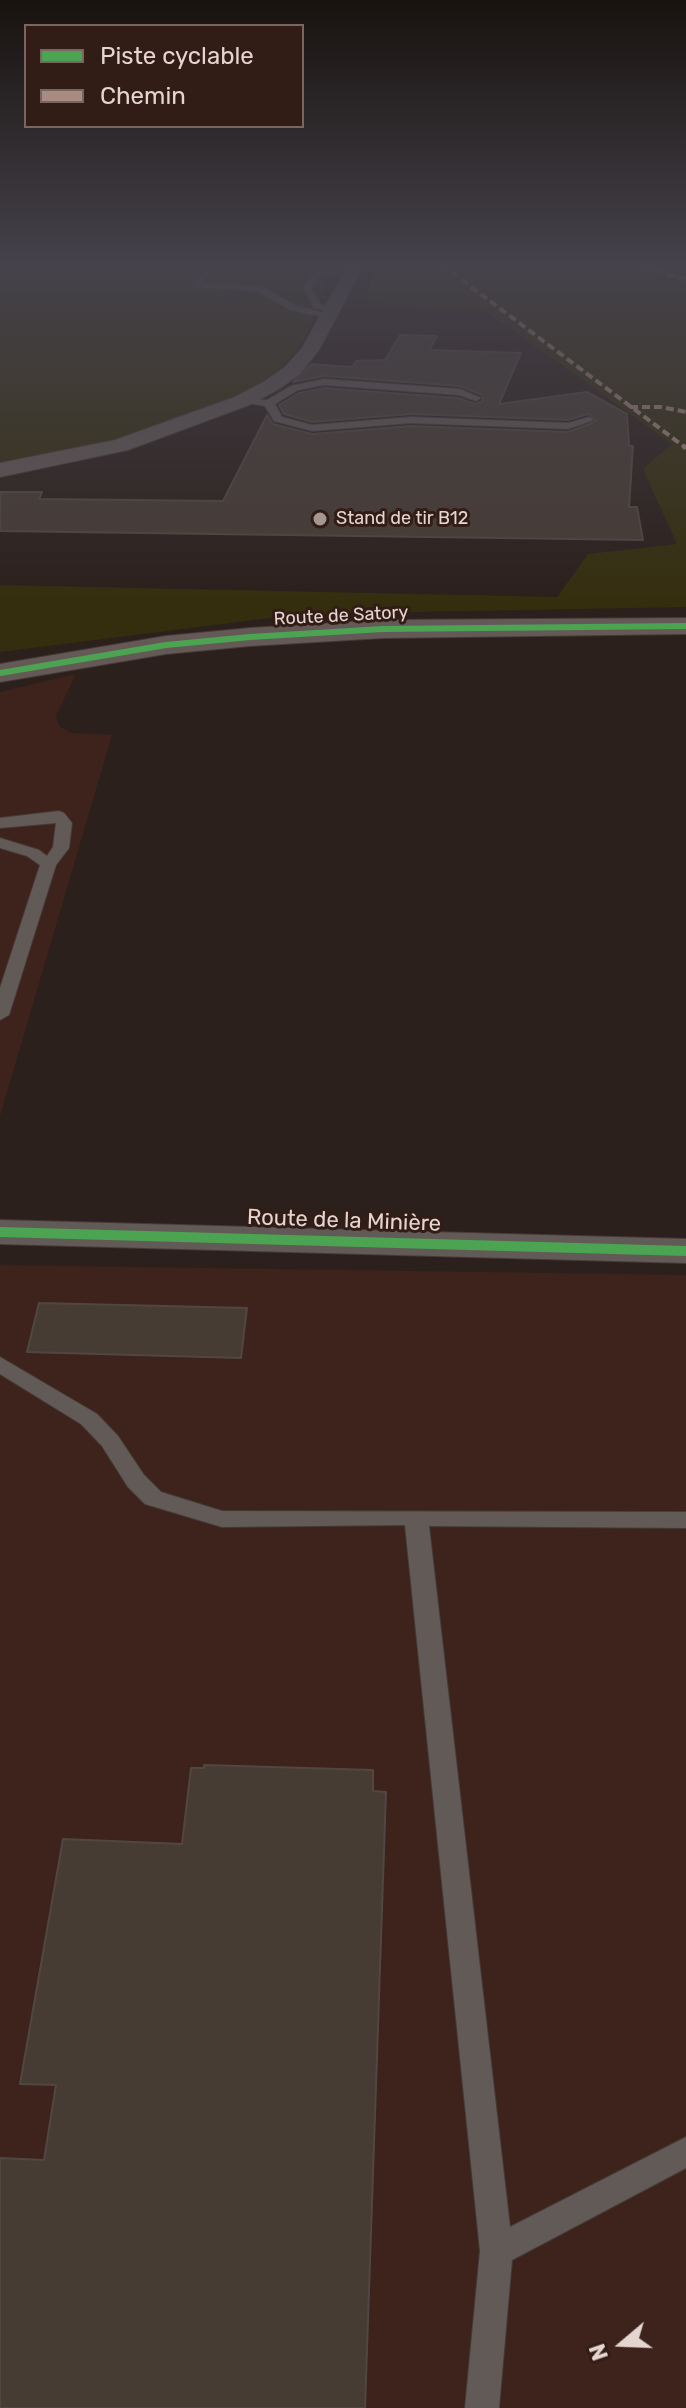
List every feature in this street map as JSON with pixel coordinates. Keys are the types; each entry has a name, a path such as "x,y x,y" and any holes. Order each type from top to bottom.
{"main road":[{"name":"Route de Satory","path":"0,660 70,647 243,627 379,618 686,614"},
{"name":"Route de Satory","path":"0,673 166,645 250,637 398,629 686,626"}],"street":[{"path":"0,470 120,445 242,401 281,377"},
{"name":"Route de la Minière","path":"0,1232 686,1251"}],"lane":[{"path":"242,401 269,403 295,388 324,382 460,392 476,398"},
{"path":"269,403 278,419 312,428 411,420 568,426 589,420"},
{"path":"0,823 59,816 64,823 61,848 48,864 0,1015"},
{"path":"0,843 33,853 48,864"},
{"path":"0,1364 89,1419 110,1441 136,1481 153,1498 222,1519 416,1517 686,1520"},
{"path":"416,1517 496,2251 482,2408"},
{"path":"496,2251 686,2152"}],"shaded area":[{"path":"0,377 267,377 228,400 127,437 0,464"},
{"path":"579,377 686,377 686,607 302,614 0,652 0,585 557,597 588,554 677,544 643,469 672,444"},
{"path":"76,674 56,716 59,726 71,733 112,735 0,1116 0,692"},
{"path":"0,1265 686,1275 686,2408 0,2408"}],"building":[{"path":"298,377 317,377 293,382"},
{"path":"343,377 510,377 499,404 587,392 627,414 629,446 633,446 629,507 637,507 643,540 0,531 0,492 42,492 39,499 223,501 267,415 273,424 312,434 411,426 568,432 597,421 588,414 568,420 411,414 312,422 284,414 279,405 299,393 324,388 458,398 475,404 483,401 482,395 460,386"},
{"path":"39,1303 247,1308 241,1358 27,1352"},
{"path":"204,1765 373,1770 373,1791 386,1792 365,2408 0,2408 0,2158 44,2160 56,2085 20,2084 63,1839 182,1844 191,1768 204,1768"}],"marked path":[{"path":"592,377 686,448"},
{"path":"630,407 661,407 686,412"}],"cycle path":[{"path":"0,673 166,645 250,637 383,629 686,626"},
{"path":"0,1232 686,1251"}],"place":[{"name":"Stand de tir B12","path":"320,519"}]}
